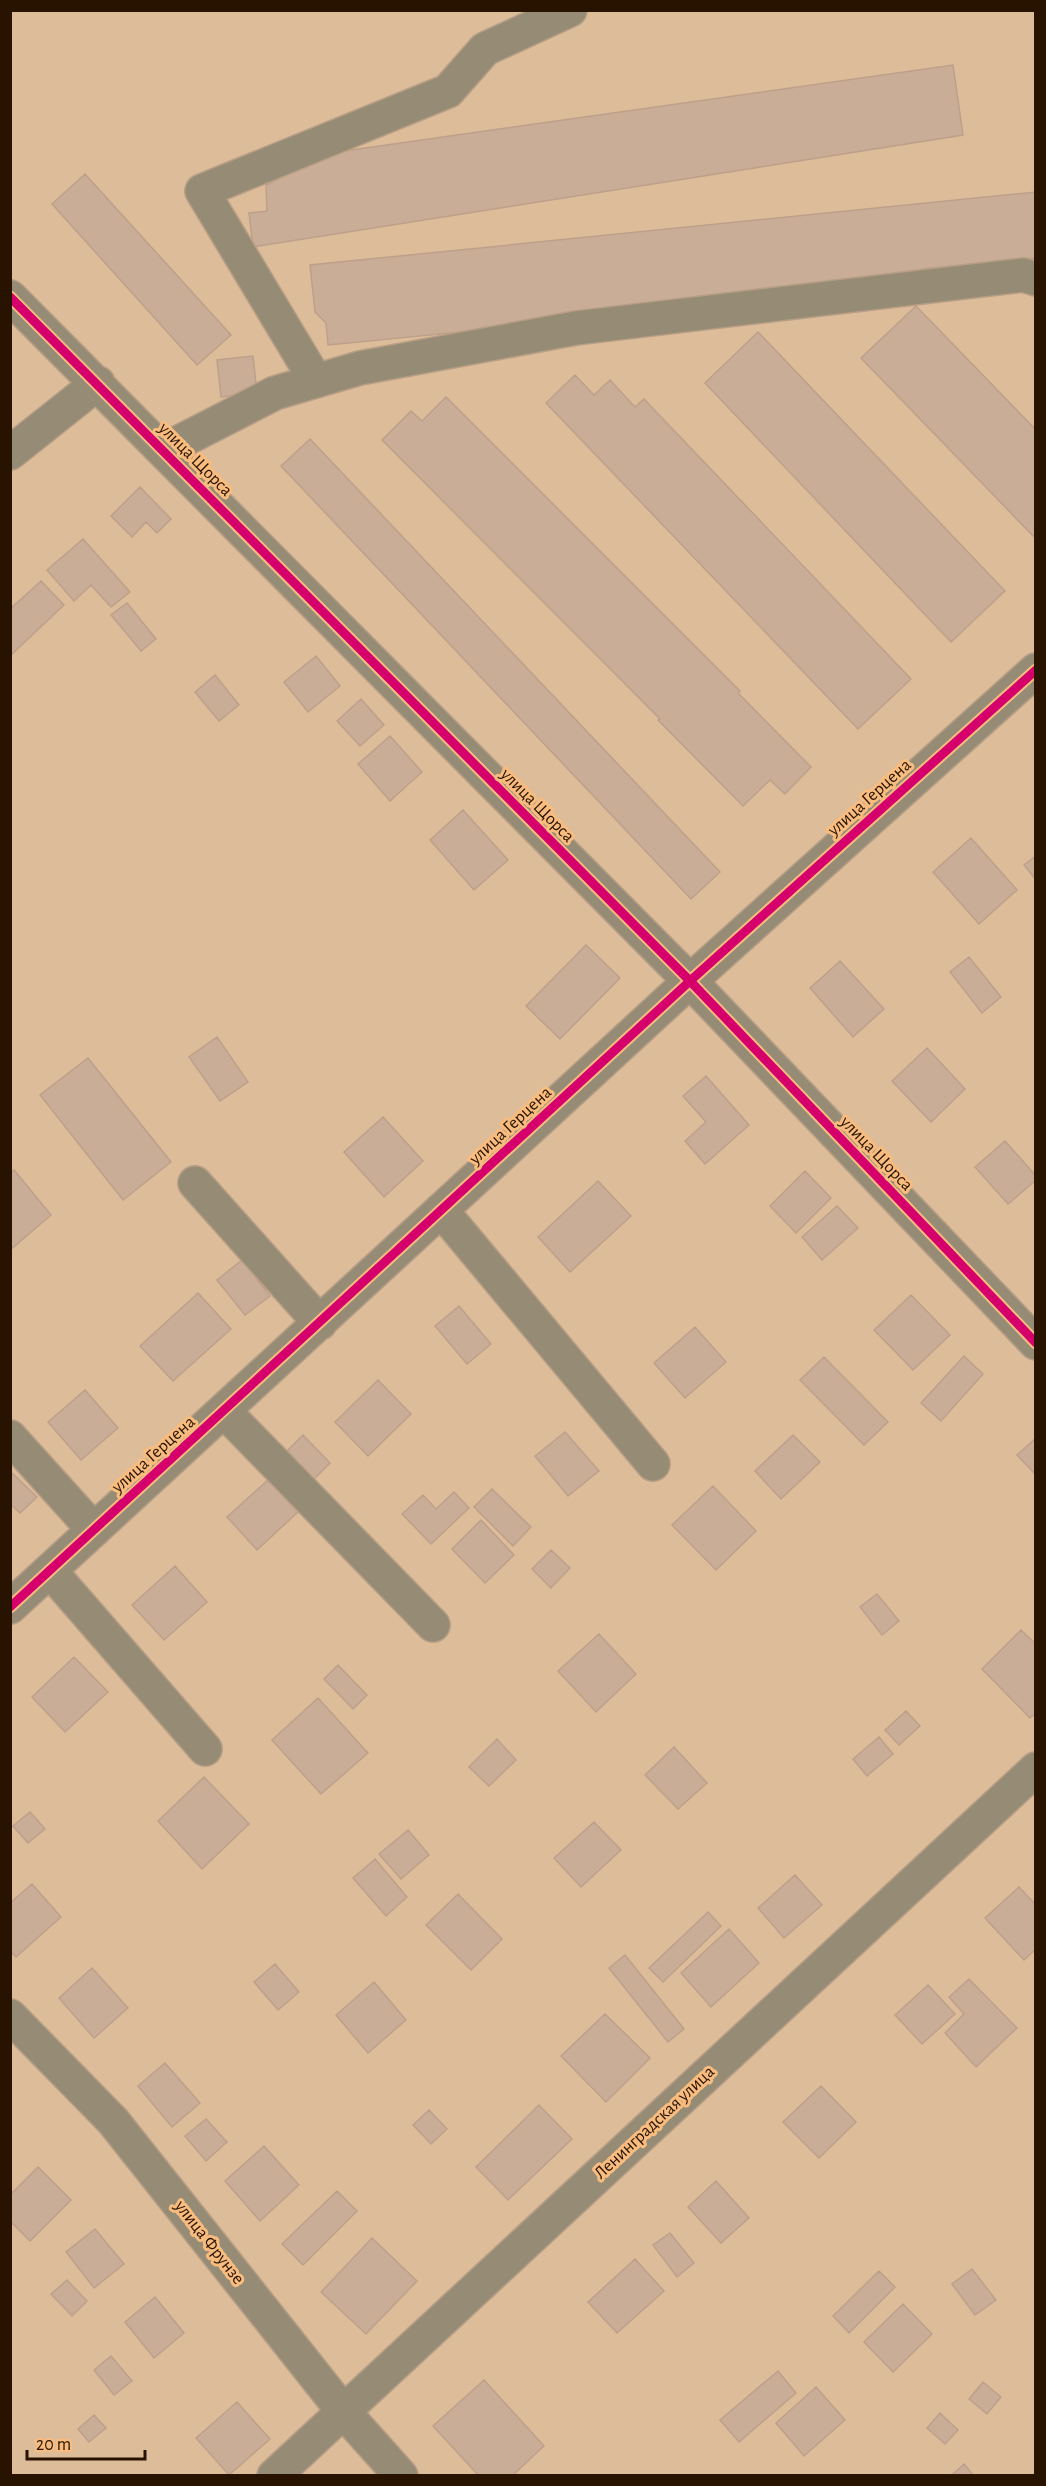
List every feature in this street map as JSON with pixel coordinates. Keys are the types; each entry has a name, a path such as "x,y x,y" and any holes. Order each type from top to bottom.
{"street":[{"path":"316,381 202,191 448,91 485,49 570,10"},
{"path":"164,450 275,393 360,368 576,328 1023,275 1035,279"},
{"name":"улица Щорса","path":"10,297 690,981 1035,1343"},
{"path":"10,453 98,383"},
{"name":"улица Герцена","path":"10,1607 51,1572 690,981 1035,670"},
{"path":"195,1183 320,1323"},
{"path":"441,1210 653,1464"},
{"path":"224,1411 433,1625"},
{"path":"10,1437 94,1530"},
{"path":"51,1572 205,1749"},
{"name":"Ленинградская улица","path":"274,2475 1035,1769"},
{"name":"улица Фрунзе","path":"10,2016 113,2121 343,2411 401,2475"}],"building":[{"path":"953,65 963,135 253,247 249,213 267,211 266,185 330,153"},
{"path":"85,174 231,335 197,365 52,204"},
{"path":"1036,192 1036,258 921,269 913,277 594,319 328,345 326,323 315,312 310,265"},
{"path":"916,306 1036,430 1036,539 861,358"},
{"path":"758,332 1005,591 951,642 705,383"},
{"path":"253,356 257,393 221,397 217,360"},
{"path":"575,375 594,395 610,380 635,407 644,399 911,679 858,729 546,403"},
{"path":"446,397 740,691 738,693 811,767 785,794 770,780 743,806 658,720 660,719 382,440 411,411 422,421"},
{"path":"310,439 720,872 691,899 281,466"},
{"path":"140,487 171,519 157,533 146,522 132,537 111,516"},
{"path":"83,539 130,592 111,607 91,585 74,601 47,570"},
{"path":"41,581 64,605 10,656 10,609"},
{"path":"127,603 156,639 141,651 111,615"},
{"path":"316,656 340,686 308,712 284,682"},
{"path":"215,675 239,705 219,721 195,692"},
{"path":"361,699 384,725 360,746 337,721"},
{"path":"390,736 422,772 390,801 358,764"},
{"path":"463,810 508,860 474,890 430,840"},
{"path":"971,838 1017,890 979,924 933,872"},
{"path":"1036,856 1036,880 1024,865"},
{"path":"586,945 620,978 560,1039 526,1006"},
{"path":"969,957 1001,997 982,1013 950,972"},
{"path":"840,961 884,1009 853,1037 810,988"},
{"path":"217,1037 248,1082 220,1101 189,1057"},
{"path":"927,1048 965,1089 931,1122 892,1081"},
{"path":"88,1058 171,1162 123,1200 40,1095"},
{"path":"706,1076 749,1125 705,1164 685,1141 706,1122 683,1096"},
{"path":"383,1117 423,1161 384,1197 344,1152"},
{"path":"1005,1141 1036,1176 1036,1180 1008,1204 975,1167"},
{"path":"14,1170 51,1215 10,1250 10,1173"},
{"path":"805,1171 831,1198 796,1233 770,1206"},
{"path":"598,1181 631,1216 570,1272 538,1237"},
{"path":"837,1206 858,1228 822,1260 802,1237"},
{"path":"242,1260 270,1296 245,1315 217,1280"},
{"path":"198,1293 231,1329 173,1381 140,1346"},
{"path":"911,1295 950,1335 913,1370 874,1330"},
{"path":"459,1306 491,1344 467,1364 435,1326"},
{"path":"695,1327 726,1362 685,1398 654,1363"},
{"path":"964,1356 983,1374 941,1421 921,1403"},
{"path":"824,1357 888,1422 864,1445 800,1380"},
{"path":"378,1380 411,1414 368,1456 335,1422"},
{"path":"85,1390 118,1428 81,1460 48,1422"},
{"path":"565,1432 599,1471 568,1496 535,1456"},
{"path":"303,1435 330,1463 314,1479 287,1451"},
{"path":"793,1435 820,1462 781,1499 755,1471"},
{"path":"1036,1438 1036,1475 1017,1455"},
{"path":"10,1471 37,1497 20,1513 10,1504"},
{"path":"268,1480 298,1512 257,1550 227,1517"},
{"path":"713,1486 756,1531 716,1570 672,1525"},
{"path":"492,1489 531,1527 513,1546 474,1507"},
{"path":"454,1492 469,1508 431,1544 402,1514 423,1495 436,1509"},
{"path":"481,1520 514,1555 485,1583 452,1549"},
{"path":"551,1550 570,1568 551,1588 532,1569"},
{"path":"175,1566 207,1602 164,1640 132,1605"},
{"path":"877,1594 899,1621 882,1635 860,1607"},
{"path":"1021,1630 1036,1644 1036,1713 1030,1718 982,1669"},
{"path":"599,1634 636,1674 596,1712 558,1671"},
{"path":"74,1657 108,1692 65,1732 32,1697"},
{"path":"338,1665 367,1695 353,1709 324,1679"},
{"path":"318,1698 368,1753 321,1794 272,1740"},
{"path":"906,1711 920,1726 899,1745 885,1730"},
{"path":"879,1737 893,1754 867,1776 853,1759"},
{"path":"497,1739 516,1760 489,1786 469,1767"},
{"path":"674,1747 707,1783 678,1809 645,1775"},
{"path":"204,1777 249,1824 202,1869 158,1821"},
{"path":"30,1812 45,1829 28,1843 13,1826"},
{"path":"594,1822 621,1850 581,1887 554,1858"},
{"path":"408,1830 429,1855 401,1879 379,1854"},
{"path":"375,1859 407,1897 386,1916 353,1878"},
{"path":"795,1875 822,1905 784,1938 758,1908"},
{"path":"32,1884 61,1917 16,1957 10,1951 10,1903"},
{"path":"1019,1887 1036,1905 1036,1949 1024,1960 985,1918"},
{"path":"458,1894 502,1939 471,1970 426,1925"},
{"path":"708,1912 721,1926 663,1982 649,1968"},
{"path":"729,1929 759,1963 711,2007 681,1973"},
{"path":"625,1955 684,2029 668,2042 609,1968"},
{"path":"275,1964 299,1992 278,2010 254,1982"},
{"path":"92,1968 128,2008 94,2038 59,1998"},
{"path":"969,1979 1017,2028 976,2067 945,2033 964,2014 949,1997"},
{"path":"374,1982 406,2020 368,2053 336,2015"},
{"path":"928,1985 955,2014 922,2044 895,2015"},
{"path":"605,2014 650,2058 606,2102 561,2056"},
{"path":"165,2063 200,2103 172,2127 138,2086"},
{"path":"821,2086 856,2122 819,2158 783,2122"},
{"path":"539,2105 572,2139 508,2200 476,2167"},
{"path":"429,2110 447,2129 431,2144 413,2125"},
{"path":"206,2119 227,2142 206,2161 185,2136"},
{"path":"264,2146 299,2185 260,2221 225,2181"},
{"path":"38,2167 71,2200 30,2241 10,2221 10,2195"},
{"path":"716,2181 749,2218 721,2243 688,2207"},
{"path":"337,2191 357,2211 303,2265 282,2244"},
{"path":"95,2229 124,2264 94,2288 66,2252"},
{"path":"670,2233 694,2263 677,2277 653,2245"},
{"path":"372,2238 417,2281 366,2334 321,2292"},
{"path":"635,2259 664,2291 617,2333 588,2302"},
{"path":"972,2269 996,2300 975,2315 952,2284"},
{"path":"879,2271 895,2287 849,2333 833,2316"},
{"path":"67,2280 87,2301 72,2316 51,2294"},
{"path":"155,2297 184,2333 154,2358 125,2322"},
{"path":"903,2304 932,2334 893,2372 864,2342"},
{"path":"111,2356 132,2381 114,2395 94,2370"},
{"path":"778,2371 796,2393 739,2442 720,2420"},
{"path":"484,2380 544,2446 512,2476 479,2476 433,2426"},
{"path":"983,2382 1001,2397 987,2414 969,2399"},
{"path":"816,2387 845,2420 804,2456 776,2423"},
{"path":"237,2402 270,2439 229,2475 196,2438"},
{"path":"940,2413 958,2430 945,2444 927,2428"},
{"path":"94,2415 106,2428 89,2442 78,2429"},
{"path":"964,2464 974,2476 952,2476 952,2475"}],"cycle path":[{"path":"10,297 690,981 1036,1343"},
{"path":"10,1607 690,981 1036,670"}]}
